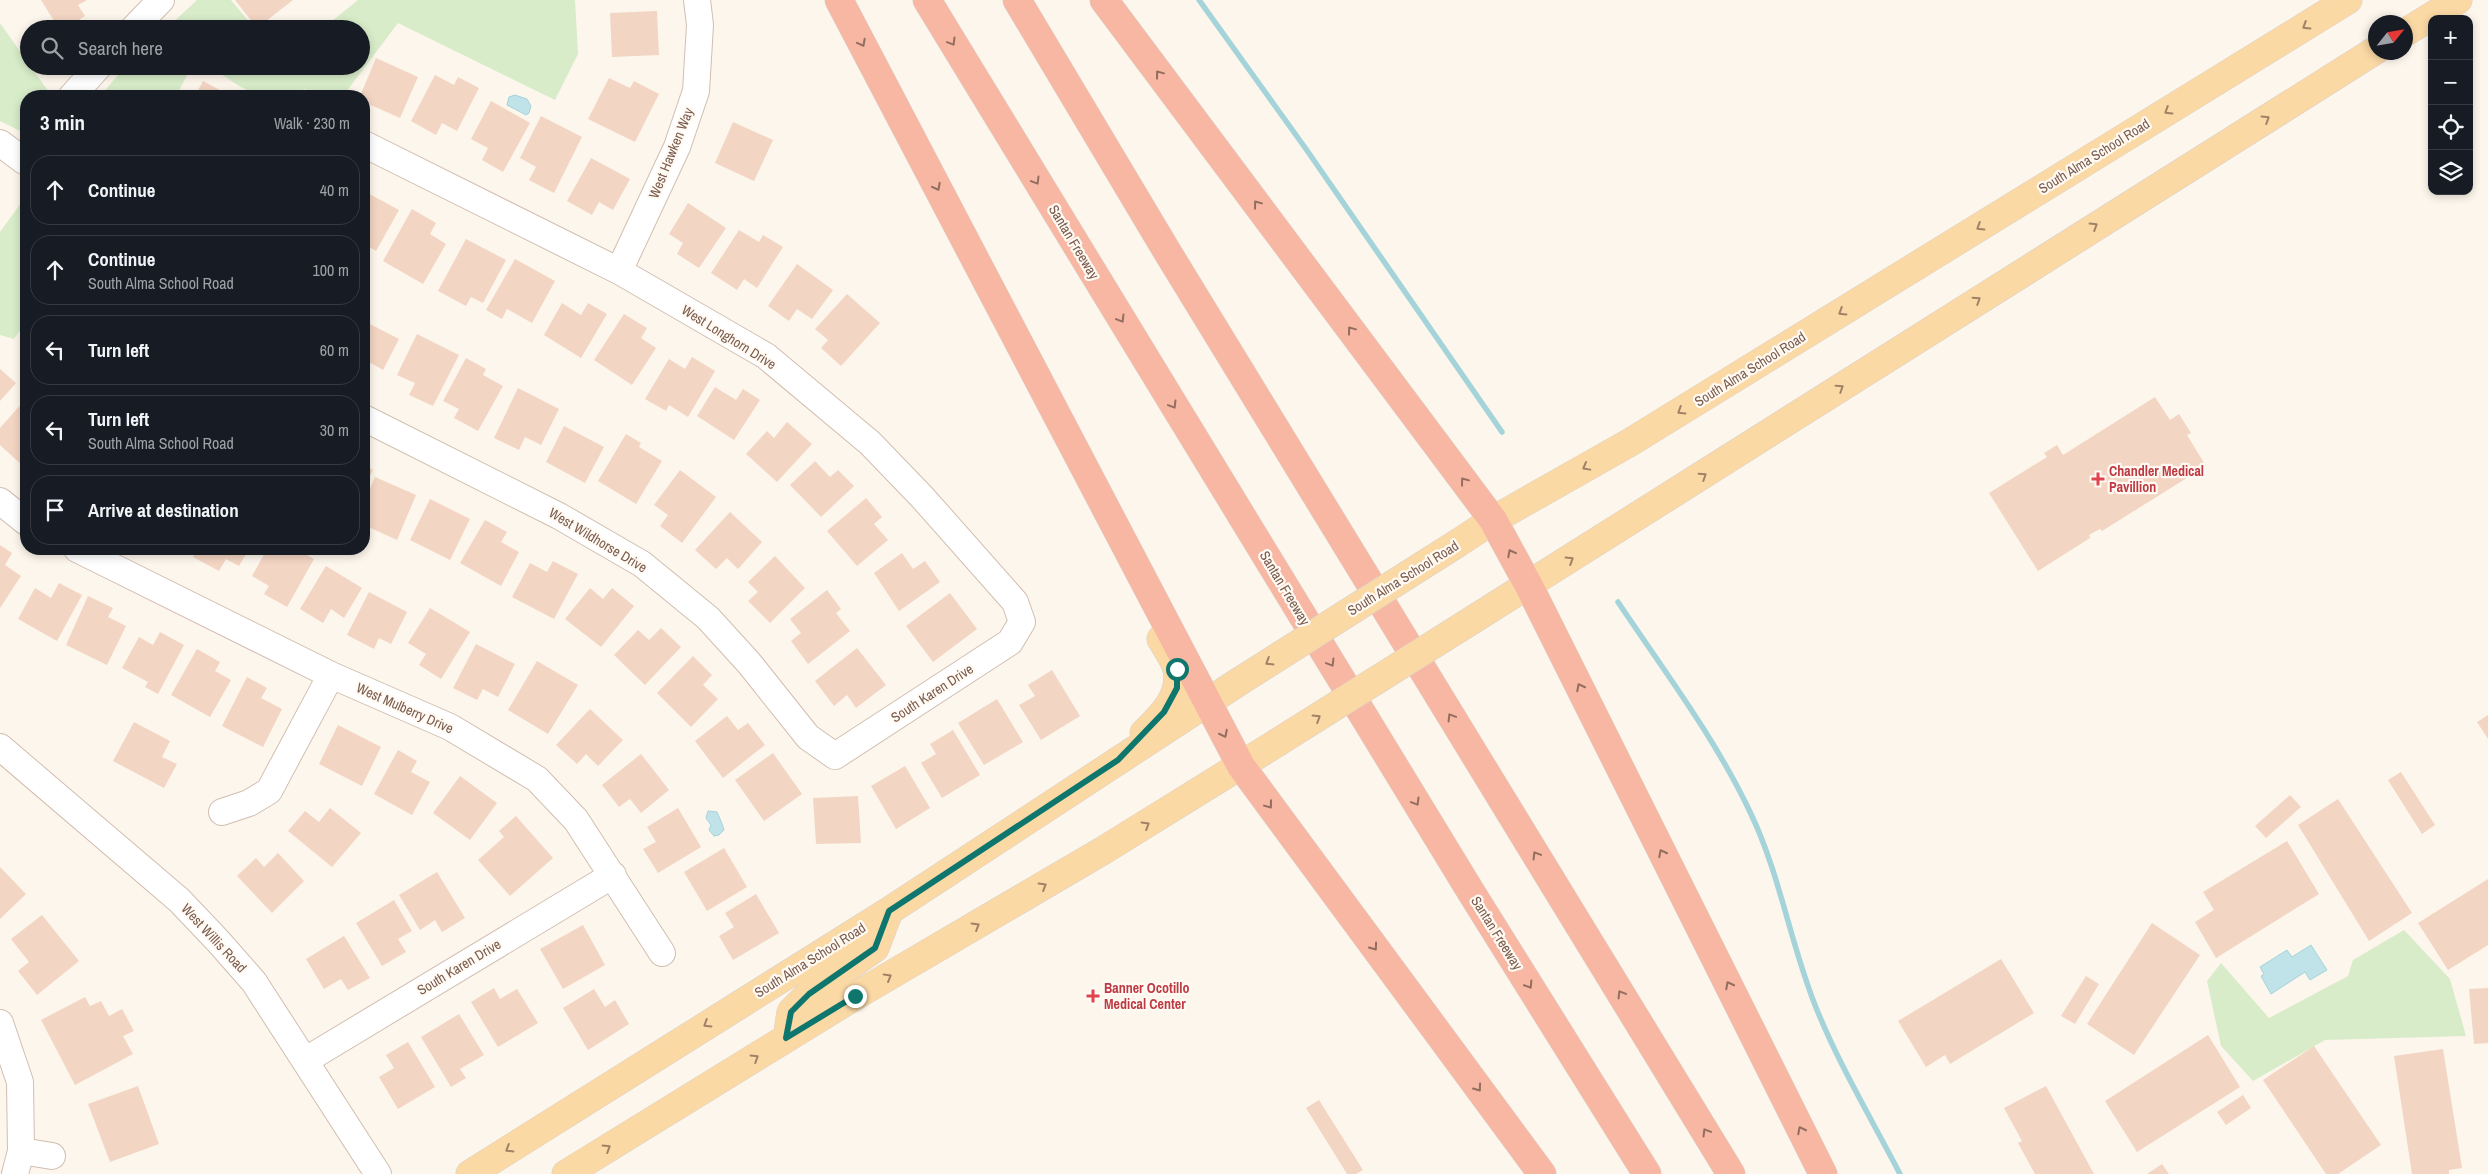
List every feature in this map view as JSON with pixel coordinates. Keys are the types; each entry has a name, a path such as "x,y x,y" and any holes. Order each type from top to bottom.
{"highway":[{"path":"839,0 1241,766 1542,1174"},
{"name":"Santan Freeway","path":"927,0 1456,867 1647,1174"},
{"path":"1017,0 1170,256 1731,1174"},
{"path":"1104,0 1493,520 1529,586 1823,1174"}],"main road":[{"name":"South Alma School Road","path":"470,1174 889,911 1240,681 1493,520 1629,444 2348,0"},
{"path":"2413,28 2458,0"},
{"path":"566,1174 786,1038 1104,850 1241,766 1529,586 1980,298 2368,55"},
{"path":"1025,354 1041,407 1177,669 1177,688 1164,712 1118,760"},
{"path":"786,1038 788,1023 795,1008 809,994 875,948 889,911"}],"street":[{"name":"West Hawken Way","path":"619,271 677,147 696,91 700,25 697,0"},
{"path":"140,20 154,2"},
{"path":"77,90 91,75"},
{"path":"0,143 20,156"},
{"name":"West Longhorn Drive","path":"370,147 619,271 766,356 870,443 923,498 1015,602 1022,622"},
{"name":"West Wildhorse Drive","path":"370,421 559,516 642,564 708,618 750,663 808,737 835,756"},
{"path":"0,501 20,517"},
{"name":"West Mulberry Drive","path":"89,555 331,675 450,727 537,779 576,820 613,874 662,952"},
{"name":"South Karen Drive","path":"835,756 1010,642 1022,622"},
{"path":"222,812 249,803 269,791 331,675"},
{"name":"West Willis Road","path":"0,747 179,900 254,982 378,1174"},
{"name":"South Karen Drive","path":"306,1060 613,874"},
{"path":"0,1023 20,1082 18,1162 52,1156"}],"green space":[{"path":"197,0 231,0 248,20 176,20"},
{"path":"358,0 575,0 578,54 555,100 398,23 370,60 370,20 333,20"},
{"path":"0,23 20,51 20,75 37,75 47,90 20,90 20,131 0,121"},
{"path":"118,75 187,75 179,90 105,90"},
{"path":"222,75 359,75 348,90 247,90"},
{"path":"20,204 20,330 14,339 0,335 0,232"},
{"path":"2404,930 2450,979 2466,1036 2325,1040 2253,1081 2221,1046 2207,981 2221,963 2269,1018 2348,976 2353,960"}],"water":[{"path":"515,95 527,99 531,106 529,113 526,115 507,105 509,97"},
{"path":"708,811 718,813 724,830 719,835 714,836 709,830 711,825 706,818"},
{"path":"2311,945 2327,970 2310,980 2305,972 2271,994 2261,976 2264,974 2260,967 2287,950 2292,957"}],"building":[{"path":"41,0 87,0 78,5 85,16 79,20 53,20"},
{"path":"235,0 293,0 267,20 251,20"},
{"path":"657,11 659,55 612,57 610,13"},
{"path":"376,58 418,77 400,118 370,105 370,90 363,90"},
{"path":"435,75 454,85 458,77 479,88 457,131 442,123 436,135 411,121"},
{"path":"609,78 630,88 634,81 659,94 635,142 588,119"},
{"path":"203,81 220,90 198,90"},
{"path":"491,101 530,123 503,172 482,160 488,148 471,139"},
{"path":"541,116 582,137 554,193 529,180 536,167 520,158"},
{"path":"733,122 773,140 754,181 715,163"},
{"path":"591,158 630,179 613,210 599,202 592,215 567,201"},
{"path":"370,194 399,210 376,251 370,248"},
{"path":"688,203 726,228 699,268 677,254 683,243 669,234"},
{"path":"412,209 436,223 430,234 446,244 423,284 383,261"},
{"path":"739,230 759,242 763,235 783,247 757,288 744,279 737,290 711,273"},
{"path":"466,239 506,260 483,303 471,297 466,306 438,291"},
{"path":"515,259 555,281 532,323 507,309 502,319 486,310"},
{"path":"797,264 833,290 812,319 797,309 789,321 768,306"},
{"path":"847,294 880,323 841,366 821,348 828,340 815,329"},
{"path":"562,303 581,315 588,303 607,314 581,358 544,335"},
{"path":"624,314 647,328 641,338 656,348 632,385 594,360"},
{"path":"370,324 399,339 383,370 370,363"},
{"path":"417,334 459,355 433,406 409,395 415,383 397,375"},
{"path":"692,357 715,371 688,417 669,405 666,411 645,399 669,359 685,369"},
{"path":"466,358 486,369 483,375 503,386 478,431 454,418 459,409 443,401"},
{"path":"0,369 16,383 0,401"},
{"path":"715,387 736,400 743,389 760,400 734,440 697,416"},
{"path":"518,388 559,409 541,445 525,437 519,450 494,438"},
{"name":"Chandler Medical Pavillion","path":"2155,397 2170,420 2179,414 2191,433 2187,435 2206,466 2102,531 2100,529 2089,535 2090,538 2038,571 1989,493 2047,457 2044,453 2057,445 2063,455"},
{"path":"20,405 20,463 0,445 0,428"},
{"path":"787,422 812,444 777,482 746,454 767,431 774,438"},
{"path":"564,426 604,447 585,483 546,462"},
{"path":"626,434 641,443 639,447 662,461 636,504 598,481"},
{"path":"815,461 830,477 838,470 854,486 821,517 790,485"},
{"path":"680,470 716,497 682,543 660,526 668,515 654,505"},
{"path":"375,477 416,495 397,540 370,528 370,489"},
{"path":"866,498 882,517 874,524 888,540 857,566 827,531"},
{"path":"430,499 470,519 450,560 410,540"},
{"path":"730,512 762,542 738,569 727,558 716,569 695,550"},
{"path":"485,520 507,532 501,542 519,552 501,586 460,563"},
{"path":"0,545 12,553 5,565 21,576 0,608"},
{"path":"902,553 913,569 925,561 940,582 899,611 874,573"},
{"path":"194,555 245,555 239,566 226,559 219,571 193,557"},
{"path":"264,555 307,555 314,559 287,607 264,594 269,586 252,576"},
{"path":"775,556 805,588 770,623 748,601 758,592 748,582"},
{"path":"553,561 578,574 554,619 512,597 530,563 547,572"},
{"path":"326,566 362,588 344,618 331,609 323,623 300,609"},
{"path":"59,583 82,595 57,641 18,619 35,588 51,598"},
{"path":"590,588 603,599 612,588 634,606 601,647 565,619"},
{"path":"827,590 841,609 836,613 850,631 808,664 791,641 801,633 790,619"},
{"path":"369,592 407,612 391,644 379,638 374,649 347,635"},
{"path":"950,593 977,629 933,662 906,626"},
{"path":"88,596 113,608 108,617 126,626 107,665 66,645"},
{"path":"430,608 470,632 441,679 419,665 426,654 408,643"},
{"path":"661,628 681,647 645,685 614,655 638,630 649,640"},
{"path":"160,632 184,645 158,694 145,687 148,682 122,668 139,637 153,645"},
{"path":"476,644 515,664 498,697 483,689 477,700 453,688"},
{"path":"857,648 886,685 856,708 847,695 834,706 815,681"},
{"path":"197,649 220,662 215,671 231,680 210,717 171,695"},
{"path":"693,656 712,675 703,685 718,699 691,727 657,693"},
{"path":"537,661 578,685 548,734 508,710"},
{"path":"1052,670 1080,716 1041,740 1019,705 1035,696 1028,685"},
{"path":"247,677 267,688 261,698 282,709 263,747 222,726"},
{"path":"997,699 1023,742 984,765 958,723"},
{"path":"590,709 623,740 598,766 586,754 577,764 556,745"},
{"path":"2488,715 2488,739 2477,722"},
{"path":"727,716 738,730 748,723 765,745 723,778 695,741"},
{"path":"134,722 170,741 162,757 177,764 164,788 113,761"},
{"path":"338,725 381,747 362,786 319,764"},
{"path":"953,730 980,775 942,798 921,763 936,754 930,744"},
{"path":"398,750 417,761 411,772 430,782 412,815 374,794"},
{"path":"773,753 802,794 764,821 735,780"},
{"path":"641,754 669,790 641,813 630,799 619,807 602,785"},
{"path":"905,766 930,808 896,829 871,786"},
{"path":"2401,772 2435,825 2422,834 2388,780"},
{"path":"460,776 497,803 470,840 433,813"},
{"path":"2290,795 2301,807 2266,838 2255,826"},
{"path":"858,796 861,843 816,844 813,798"},
{"path":"2338,799 2412,913 2369,941 2298,825"},
{"path":"330,808 361,833 332,867 288,831 305,811 319,822"},
{"path":"678,808 701,847 658,873 643,849 656,842 647,827"},
{"path":"516,816 553,858 510,896 478,860 504,837 499,831"},
{"path":"2287,841 2319,894 2216,958 2195,922 2214,910 2203,892"},
{"path":"724,848 747,887 707,911 684,872"},
{"path":"278,853 304,881 272,913 237,876 256,858 264,867"},
{"path":"0,867 26,894 0,919"},
{"path":"437,872 465,918 442,932 435,920 420,930 399,895"},
{"path":"2488,879 2488,945 2448,970 2418,923"},
{"path":"756,894 779,933 733,960 719,936 734,927 725,913"},
{"path":"394,900 412,931 398,939 406,952 382,966 356,923"},
{"path":"42,915 79,961 37,995 18,971 29,962 11,939"},
{"path":"2152,923 2200,955 2134,1055 2087,1024"},
{"path":"583,925 605,965 563,989 540,949"},
{"path":"344,936 370,978 348,990 341,979 324,989 306,959"},
{"path":"2001,959 2034,1013 1950,1064 1945,1055 1926,1067 1898,1021"},
{"path":"2086,976 2099,984 2075,1024 2061,1016"},
{"path":"494,988 500,999 517,989 538,1023 498,1047 471,1002"},
{"path":"2488,988 2488,1043 2474,1044 2469,989"},
{"path":"594,989 605,1007 615,1000 629,1024 588,1050 563,1008"},
{"path":"85,997 90,1006 101,1001 109,1016 122,1009 134,1031 123,1036 133,1054 75,1085 41,1020"},
{"path":"459,1014 484,1055 460,1069 466,1078 451,1087 421,1037"},
{"path":"2208,1035 2240,1087 2137,1152 2105,1101"},
{"path":"408,1042 435,1087 398,1109 379,1077 394,1068 386,1055"},
{"path":"2314,1046 2381,1145 2338,1174 2326,1174 2263,1080"},
{"path":"2443,1049 2462,1168 2449,1170 2449,1174 2412,1174 2394,1056"},
{"path":"138,1086 159,1144 110,1162 88,1104"},
{"path":"2046,1086 2094,1174 2035,1174 2018,1143 2022,1141 2004,1108"},
{"path":"2243,1095 2251,1108 2226,1125 2217,1112"},
{"path":"1319,1100 1363,1170 1356,1174 1347,1174 1306,1108"},
{"path":"2162,1164 2169,1174 2147,1174"}],"waterway":[{"path":"1199,0 1306,149 1502,432"},
{"path":"1618,602 1706,732 1751,814 1770,861 1806,981 1824,1027 1844,1069 1900,1174"}],"place":[{"name":"Chandler Medical Pavillion","path":"2098,479"},
{"name":"Banner Ocotillo Medical Center","path":"1093,996"}],"route":[{"path":"855,996 786,1038 791,1012 809,994 875,948 889,911 1118,760 1164,712 1177,688 1177,669"}]}
